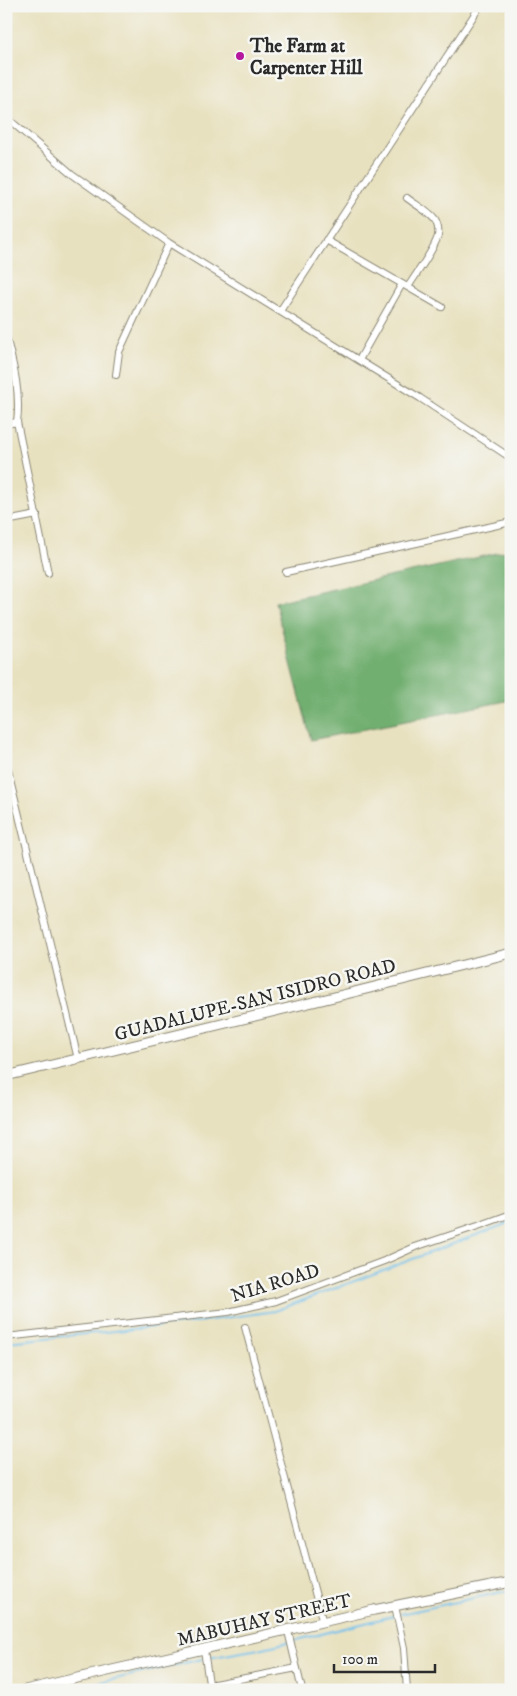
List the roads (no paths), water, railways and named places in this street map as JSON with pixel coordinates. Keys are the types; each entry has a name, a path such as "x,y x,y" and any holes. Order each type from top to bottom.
{"street":[{"path":"280,311 480,6"},
{"path":"6,117 72,174 169,243 464,426 511,458"},
{"path":"359,360 438,235 438,227 435,220 407,198"},
{"path":"326,240 442,307"},
{"path":"116,375 119,352 169,243"},
{"path":"6,336 18,393 19,410 17,422 48,573"},
{"path":"6,424 17,422"},
{"path":"6,521 36,515"},
{"path":"286,572 511,522"},
{"path":"6,762 78,1059"},
{"name":"GUADALUPE-SAN ISIDRO ROAD","path":"6,1076 511,953"},
{"name":"NIA ROAD","path":"6,1337 228,1312 258,1306 360,1270 415,1247 511,1214"},
{"path":"244,1327 323,1623"},
{"name":"MABUHAY STREET","path":"24,1690 395,1606 511,1582"},
{"path":"395,1606 404,1648 407,1690"},
{"path":"288,1631 302,1690"},
{"path":"204,1650 210,1688 297,1668"}],"waterway":[{"path":"6,1342 183,1324 275,1311 511,1222"},
{"path":"401,1614 511,1590"},
{"path":"293,1641 393,1616"},
{"path":"208,1658 289,1642"},
{"path":"67,1690 202,1659"}],"place":[{"name":"The Farm at Carpenter Hill","path":"240,56"}]}
